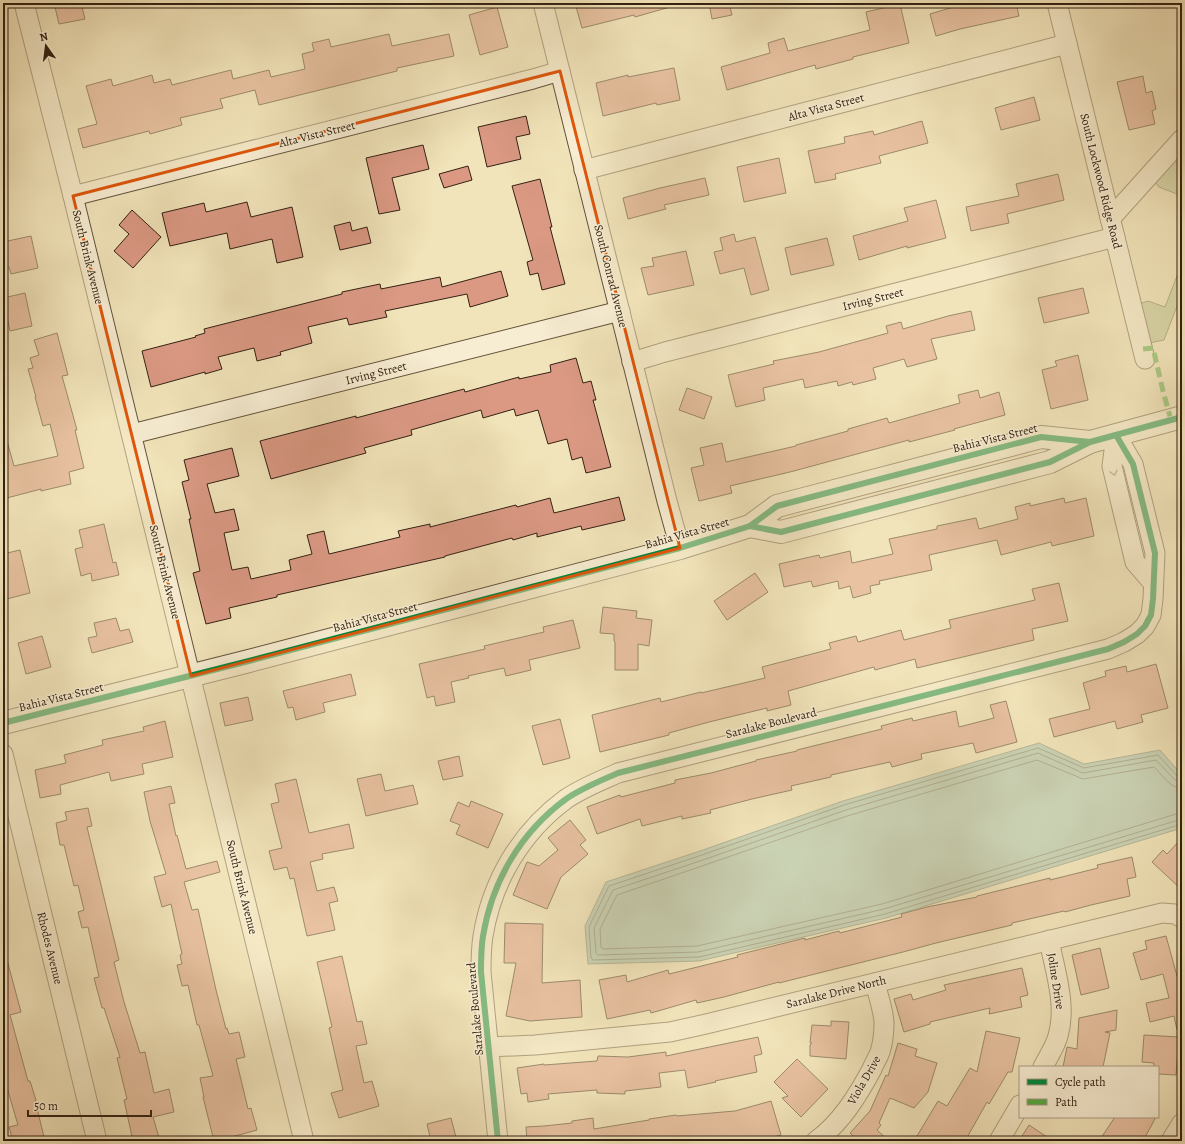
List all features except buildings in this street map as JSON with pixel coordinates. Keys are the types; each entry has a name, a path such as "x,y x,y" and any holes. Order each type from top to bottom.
{"street":[{"name":"South Brink Avenue","path":"24,3 74,196 304,1141"},
{"name":"South Conrad Avenue","path":"543,3 667,502 680,548"},
{"name":"South Lockwood Ridge Road","path":"1058,3 1145,359"},
{"name":"Alta Vista Street","path":"584,170 1067,44"},
{"name":"Alta Vista Street","path":"74,196 560,71"},
{"path":"1113,228 1182,139"},
{"name":"Irving Street","path":"632,362 1113,228"},
{"name":"Irving Street","path":"132,434 620,311"},
{"name":"Bahia Vista Street","path":"3,723 256,660 680,548 750,526 781,532 789,530 1050,462 1090,442 1180,418"},
{"name":"Saralake Boulevard","path":"498,1141 481,972 483,935 492,898 506,866 523,841 538,823 566,799 591,784 618,773 1108,648 1124,642 1137,634 1145,626 1151,615 1153,599 1154,553 1133,464 1116,434"},
{"name":"Rhodes Avenue","path":"3,754 97,1141"},
{"name":"Saralake Drive North","path":"488,1048 670,1032 1162,913 1174,914 1181,917"},
{"name":"Joline Drive","path":"1044,1066 1058,1036 1061,1017 1059,990 1049,940"},
{"name":"Viola Drive","path":"816,1141 833,1126 862,1088 880,1052 884,1023 875,983"},
{"path":"999,1141 1019,1107"}],"highlighted area":[{"path":"560,71 680,548 191,676 73,196"}],"green space":[{"path":"1182,150 1182,196 1159,187 1154,181"},
{"path":"1182,263 1182,293 1164,340 1149,343 1139,304 1148,301 1165,307"}],"water":[{"path":"1039,743 1084,764 1160,750 1182,775 1182,828 886,918 699,961 588,964 585,926 606,882 843,801"}],"marked path":[{"path":"1143,349 1153,348 1171,420"}],"cycle path":[{"path":"750,526 781,532 1050,462 1090,442 1182,417"},
{"path":"498,1141 481,972 482,940 493,896 501,877 522,842 535,827 550,812 572,795 618,773 1108,649 1137,634 1145,626 1151,615 1155,553 1133,464 1116,435"},
{"path":"3,723 249,661 680,548 750,526 777,506 1041,437 1090,442"}]}
